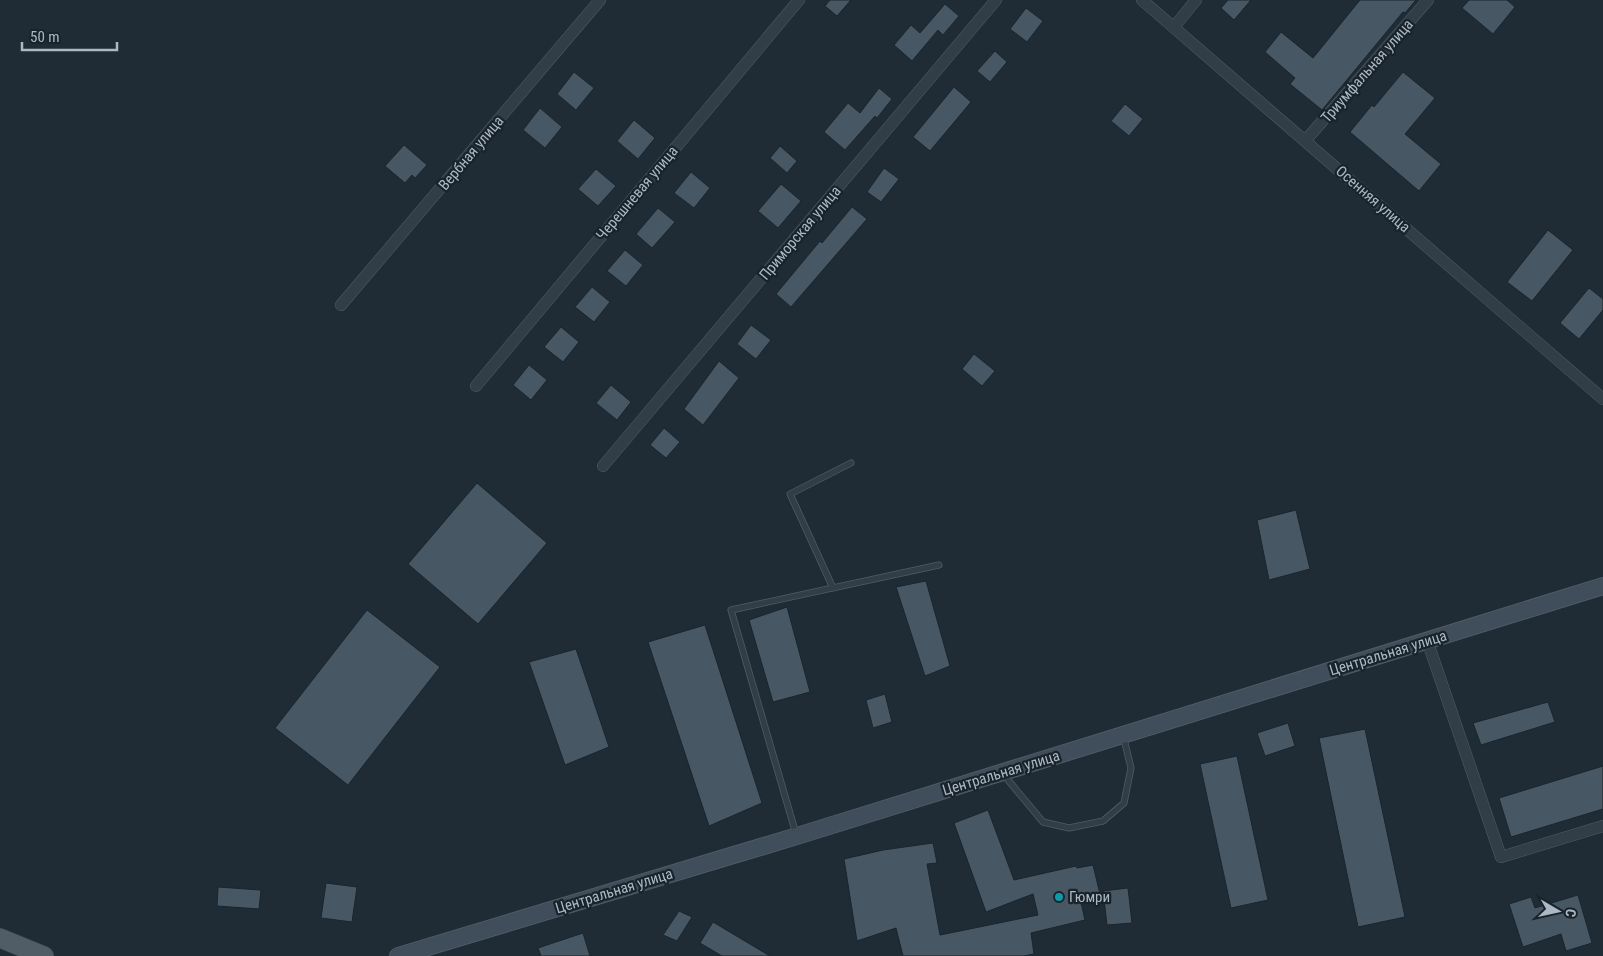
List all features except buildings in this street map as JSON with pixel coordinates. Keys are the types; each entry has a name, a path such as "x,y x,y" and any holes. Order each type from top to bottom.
{"main road":[{"path":"0,938 44,956"}],"street":[{"name":"Вербная улица","path":"340,305 600,0"},
{"name":"Черешневая улица","path":"476,386 799,0"},
{"name":"Приморская улица","path":"603,466 996,0"},
{"name":"Осенняя улица","path":"1142,0 1603,399"},
{"path":"1174,27 1196,0"},
{"name":"Триумфальная улица","path":"1305,141 1428,0"},
{"name":"Центральная улица","path":"398,956 797,836 1603,586"},
{"path":"1427,640 1501,857 1603,826"}],"lane":[{"path":"833,588 790,494 851,463"},
{"path":"797,836 731,610 940,565"},
{"path":"1001,772 1043,822 1069,828 1103,820 1124,803 1131,768 1123,735"}],"place":[{"name":"Гюмри","path":"1059,897"}]}
